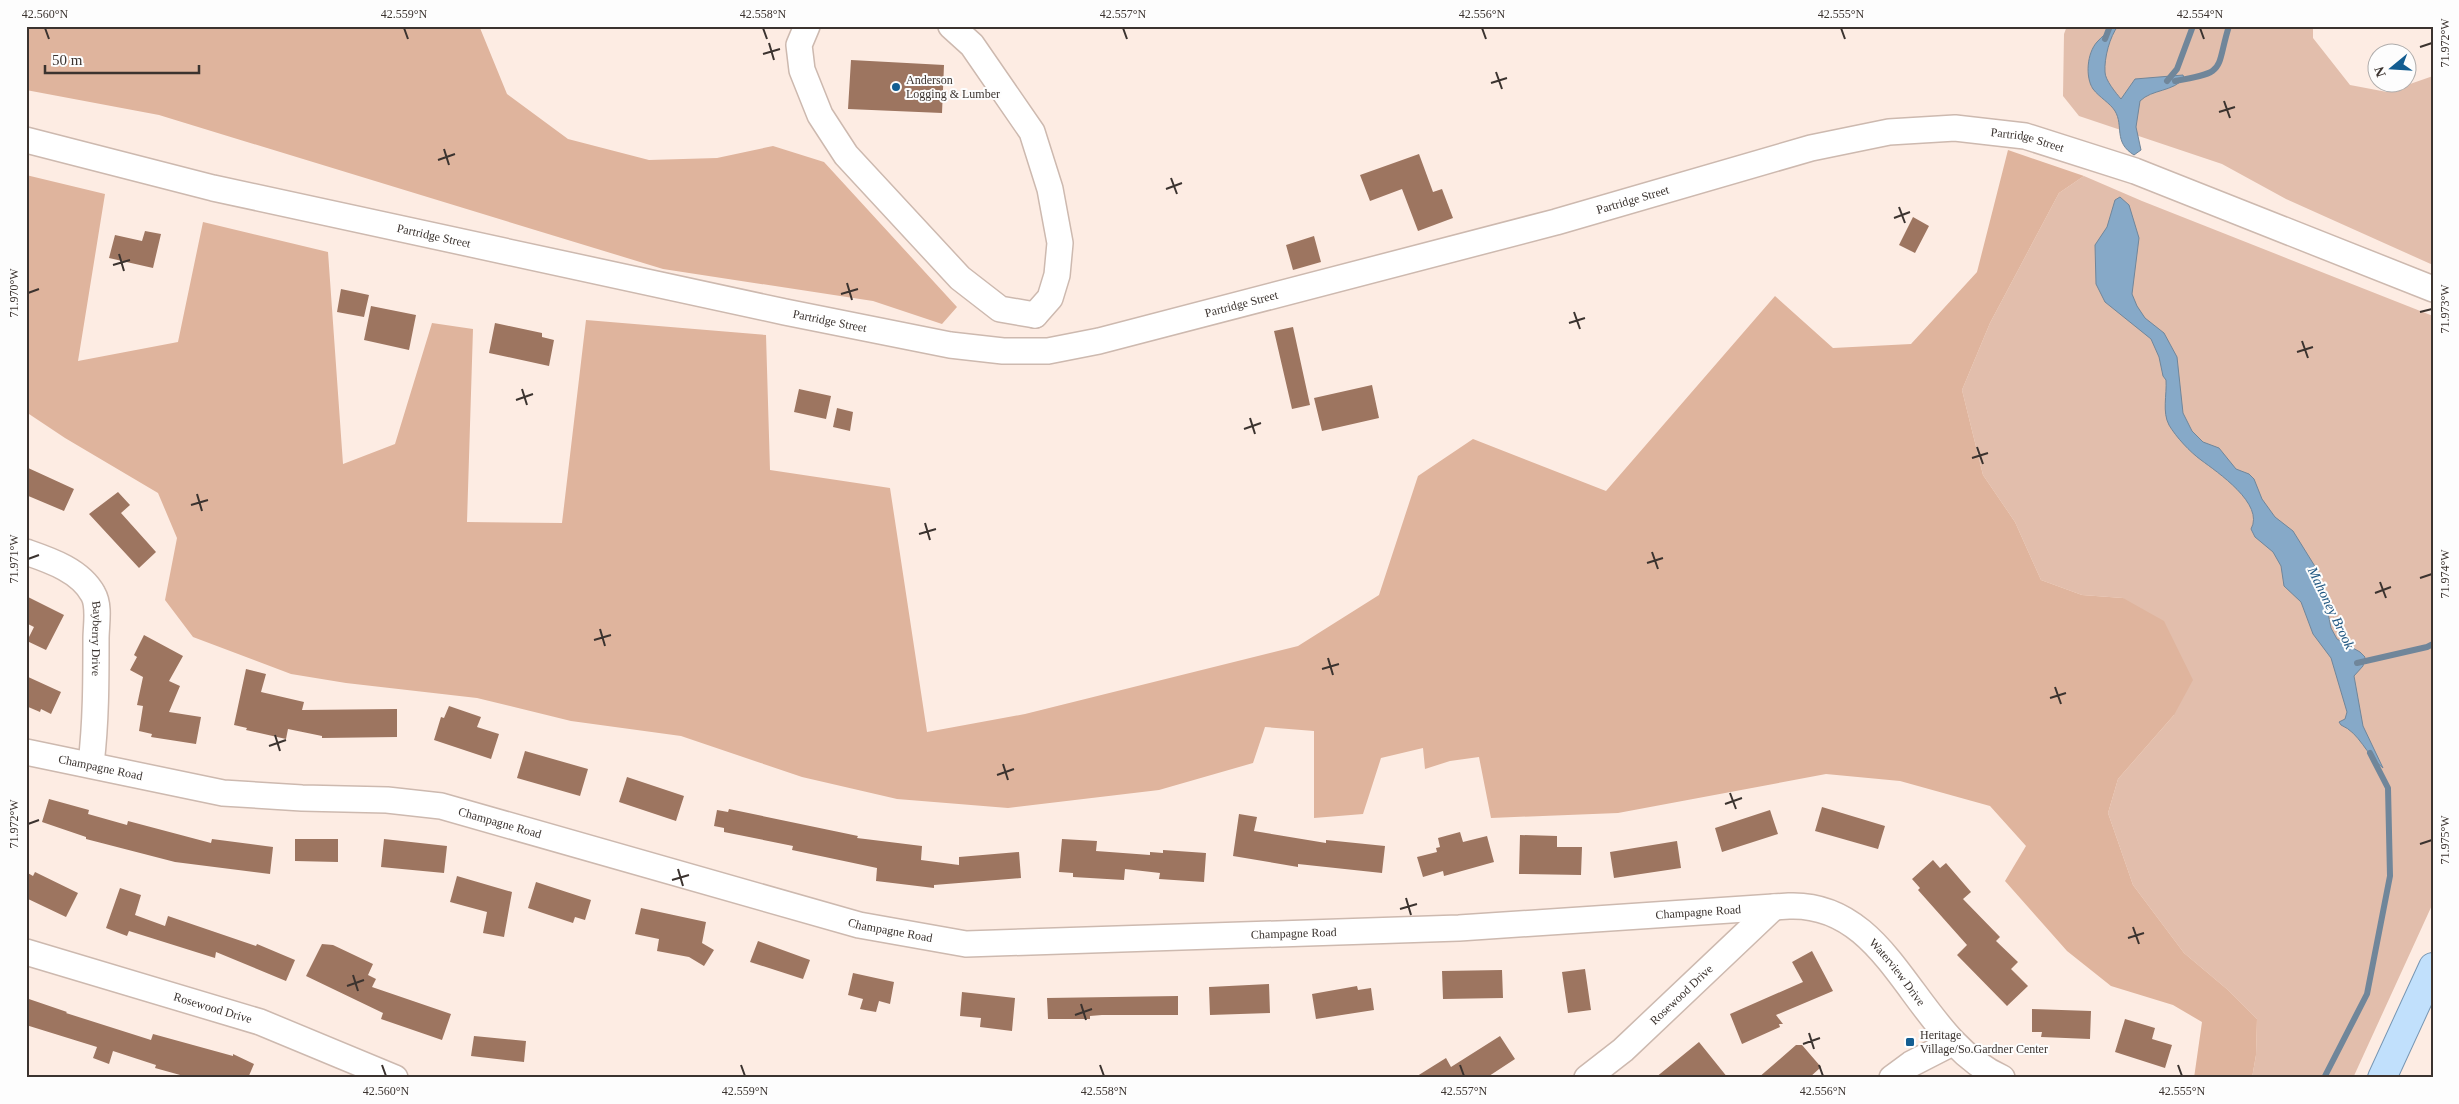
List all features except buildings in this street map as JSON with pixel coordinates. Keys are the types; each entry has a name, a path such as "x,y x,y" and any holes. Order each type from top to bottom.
{"main road":[{"path":"2382,1078 2433,967"}],"street":[{"path":"807,26 799,45 802,70 820,115 846,155 960,278 1000,309 1035,315"},
{"path":"951,26 972,45 1032,132 1050,189 1060,243 1058,275 1050,298 1035,315"},
{"name":"Partridge Street","path":"26,140 213,188 785,312 950,345 1003,351 1048,351 1099,341 1556,222 1811,148 1889,132 1955,128 2025,136 2135,171 2433,289"},
{"path":"1035,315 1048,351"},
{"name":"Bayberry Drive","path":"26,552 47,559 72,573 88,587 95,598 97,620 96,709 91,764"},
{"name":"Champagne Road","path":"26,752 223,793 302,798 386,800 440,806 859,925 966,944 1459,928 1774,907"},
{"name":"Waterview Drive","path":"1774,907 1802,905 1827,910 1846,919 1878,946 1952,1043 1984,1068 2002,1078"},
{"name":"Rosewood Drive","path":"1587,1078 1629,1043 1774,907"},
{"name":"Rosewood Drive","path":"26,952 260,1022 395,1078"},
{"path":"1892,1078 1911,1064 1952,1043"}],"shaded area":[{"path":"26,26 481,26 480,28 507,94 568,139 649,160 717,158 773,146 824,162 957,307 942,324 873,301 663,269 159,115 26,90"},
{"path":"2067,26 2313,26 2313,38 2350,85 2366,88 2366,92 2416,92 2416,82 2433,76 2433,265 2286,199 2222,164 2079,116 2063,96 2064,34"},
{"path":"2008,150 2084,176 2059,193 1990,323 1962,390 1983,475 2015,522 2041,580 2082,595 2123,598 2164,621 2193,680 2174,715 2118,779 2108,813 2133,885 2184,953 2228,990 2257,1019 2256,1055 2252,1078 2194,1078 2202,1022 2173,1005 2111,986 2067,951 2005,881 2026,846 1990,806 1900,781 1826,774 1618,813 1491,818 1479,757 1450,761 1425,769 1423,748 1381,758 1363,814 1314,818 1314,731 1265,727 1253,763 1159,790 1008,808 897,799 802,777 681,736 571,721 477,698 346,683 291,674 193,637 165,600 177,538 158,493 65,438 26,412 26,175 105,194 78,361 178,342 203,222 328,252 343,464 395,444 432,323 473,329 467,522 562,523 586,320 766,335 770,470 890,488 927,732 1025,714 1298,646 1379,595 1418,476 1473,439 1606,491 1775,296 1833,348 1911,344 1977,272"},
{"path":"2084,176 2142,201 2433,316 2433,903 2353,1078 2252,1078 2256,1055 2257,1019 2228,990 2184,953 2133,885 2108,813 2118,779 2174,715 2123,598 2082,595 2041,580 2015,522 1983,475 1962,390 1990,323 2059,193"}],"water":[{"path":"2114,26 2118,26 2112,35 2108,48 2105,60 2105,75 2121,99 2135,79 2183,75 2184,78 2174,86 2150,94 2140,101 2136,127 2141,150 2134,155 2123,145 2118,117 2110,105 2093,89 2088,72 2091,52 2099,40"},
{"path":"2120,197 2129,205 2139,238 2132,294 2145,318 2164,333 2177,357 2183,413 2192,431 2203,442 2219,448 2236,469 2249,474 2254,479 2262,499 2275,517 2293,531 2316,568 2323,588 2331,628 2337,639 2360,652 2365,657 2363,666 2354,676 2363,726 2383,768 2353,733 2339,722 2345,719 2347,712 2331,658 2313,634 2301,602 2284,586 2281,566 2273,552 2255,537 2251,529 2254,519 2246,499 2228,481 2188,449 2175,434 2167,420 2165,409 2166,380 2151,339 2105,302 2096,284 2095,245 2107,227 2115,200"}],"waterway":[{"name":"Mahoney Brook","path":"2105,39 2110,26"},
{"path":"2167,81 2177,69 2193,26"},
{"path":"2175,81 2204,75 2212,72 2217,67 2229,26"},
{"path":"2357,663 2433,644"},
{"name":"Mahoney Brook","path":"2324,1078 2367,994 2390,876 2388,788 2370,753"}],"place":[{"name":"Anderson Logging & Lumber","path":"896,87"},
{"name":"Heritage Village/So.Gardner Center","path":"1910,1042"}]}
